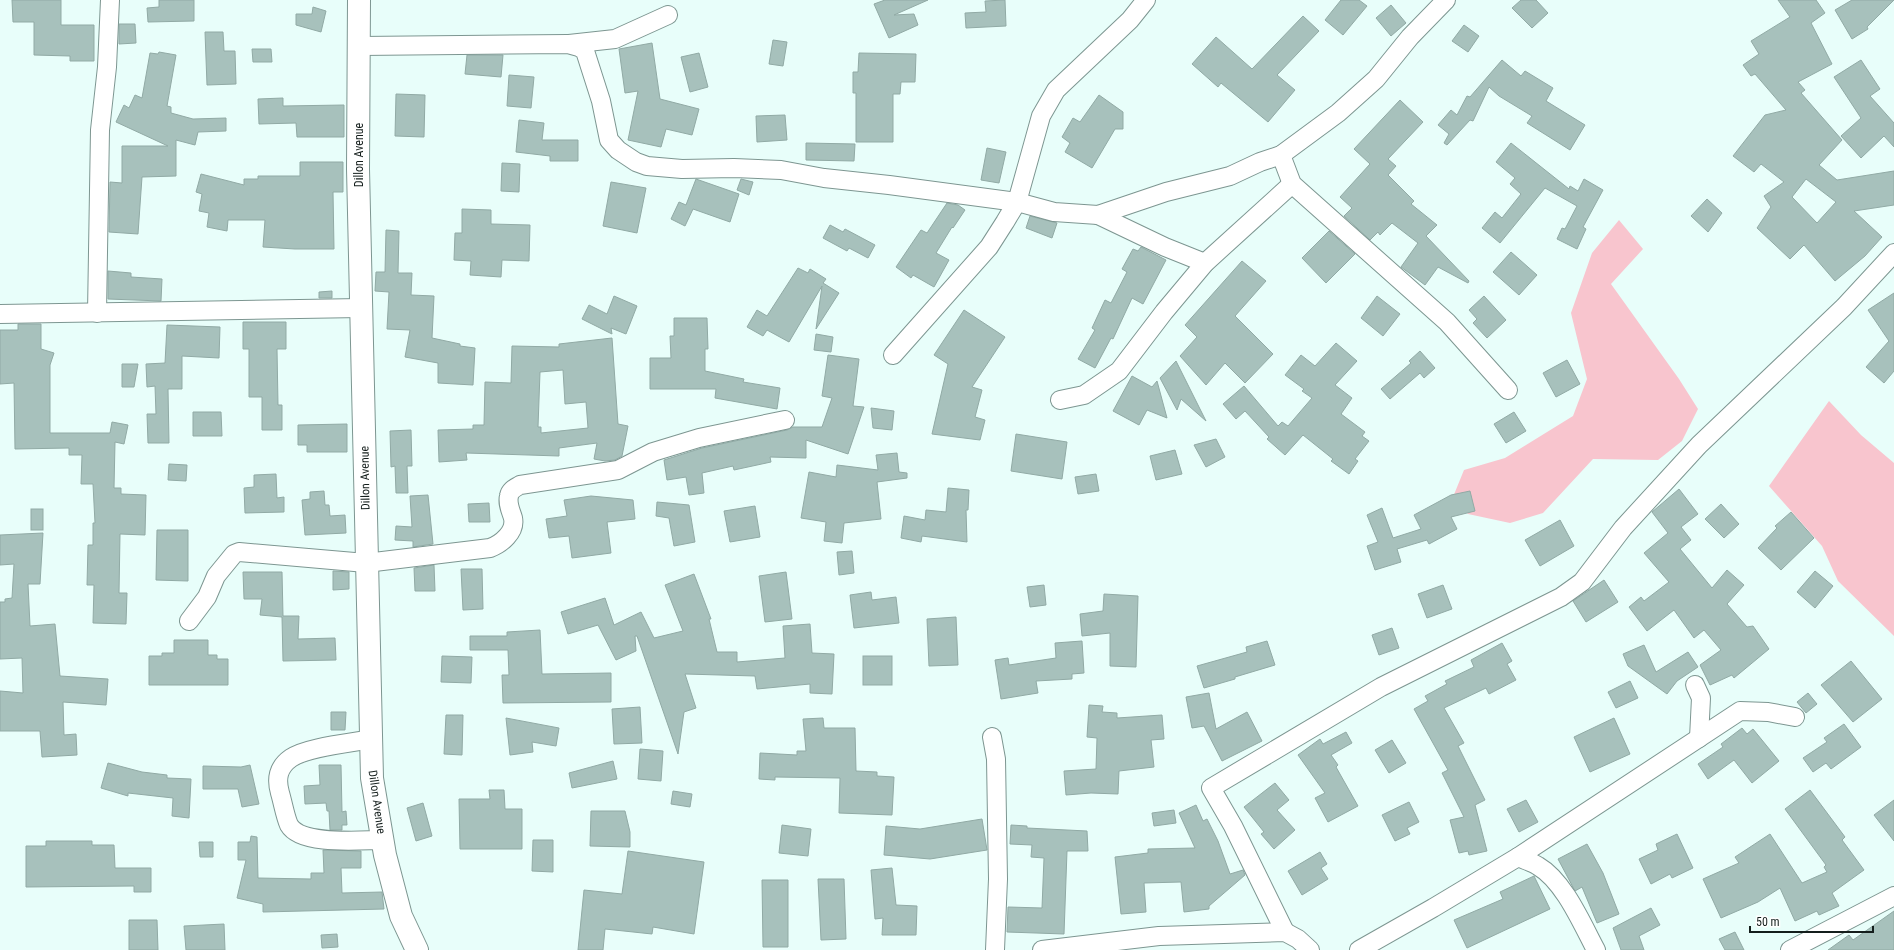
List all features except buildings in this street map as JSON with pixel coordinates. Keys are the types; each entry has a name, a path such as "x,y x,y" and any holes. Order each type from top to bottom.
{"street":[{"path":"98,313 100,130 107,67 110,0"},
{"name":"Dillon Avenue","path":"359,0 360,46 358,169 372,778 382,840 401,916 417,950"},
{"path":"893,355 989,247 1017,202 1042,116 1056,90 1130,20 1146,0"},
{"path":"568,44 579,47 585,51 601,101 609,140 618,150 636,162 647,166 682,169 734,168 781,170 824,178 1017,202 1054,212 1098,214 1166,192 1230,176 1260,162 1281,155 1338,113 1376,79 1410,37 1446,0"},
{"path":"360,46 568,44 615,39 668,14"},
{"path":"1281,155 1292,184 1447,322 1508,390"},
{"path":"1060,400 1084,395 1119,372 1205,263 1292,184"},
{"path":"1098,214 1165,247 1205,263"},
{"path":"1310,950 1285,932 1233,826 1211,788 1382,687 1561,597 1582,582 1623,528 1699,445 1844,306 1894,253"},
{"path":"0,314 361,308"},
{"path":"189,621 207,598 216,576 234,554 239,552 366,563 490,548 503,542 511,530 514,519 508,503 508,497 511,491 520,485 618,470 653,452 699,438 785,420"},
{"path":"1695,685 1701,698 1699,738"},
{"path":"1359,950 1434,908 1518,857 1740,711 1768,712 1795,718"},
{"path":"992,737 996,759 998,878 995,950"},
{"path":"371,739 302,753 290,759 280,772 277,781 290,825 296,832 307,837 320,839 382,840"},
{"path":"1518,857 1538,866 1554,878 1596,950"},
{"path":"1790,950 1894,896"},
{"path":"1042,950 1160,936 1285,932"}],"shaded area":[{"path":"1619,220 1643,249 1611,284 1679,379 1698,409 1682,441 1658,460 1593,459 1543,513 1510,523 1468,514 1453,497 1464,470 1505,458 1573,416 1587,379 1571,313 1592,253"},
{"path":"1829,401 1861,435 1894,463 1894,636 1838,581 1822,546 1769,486"}]}
